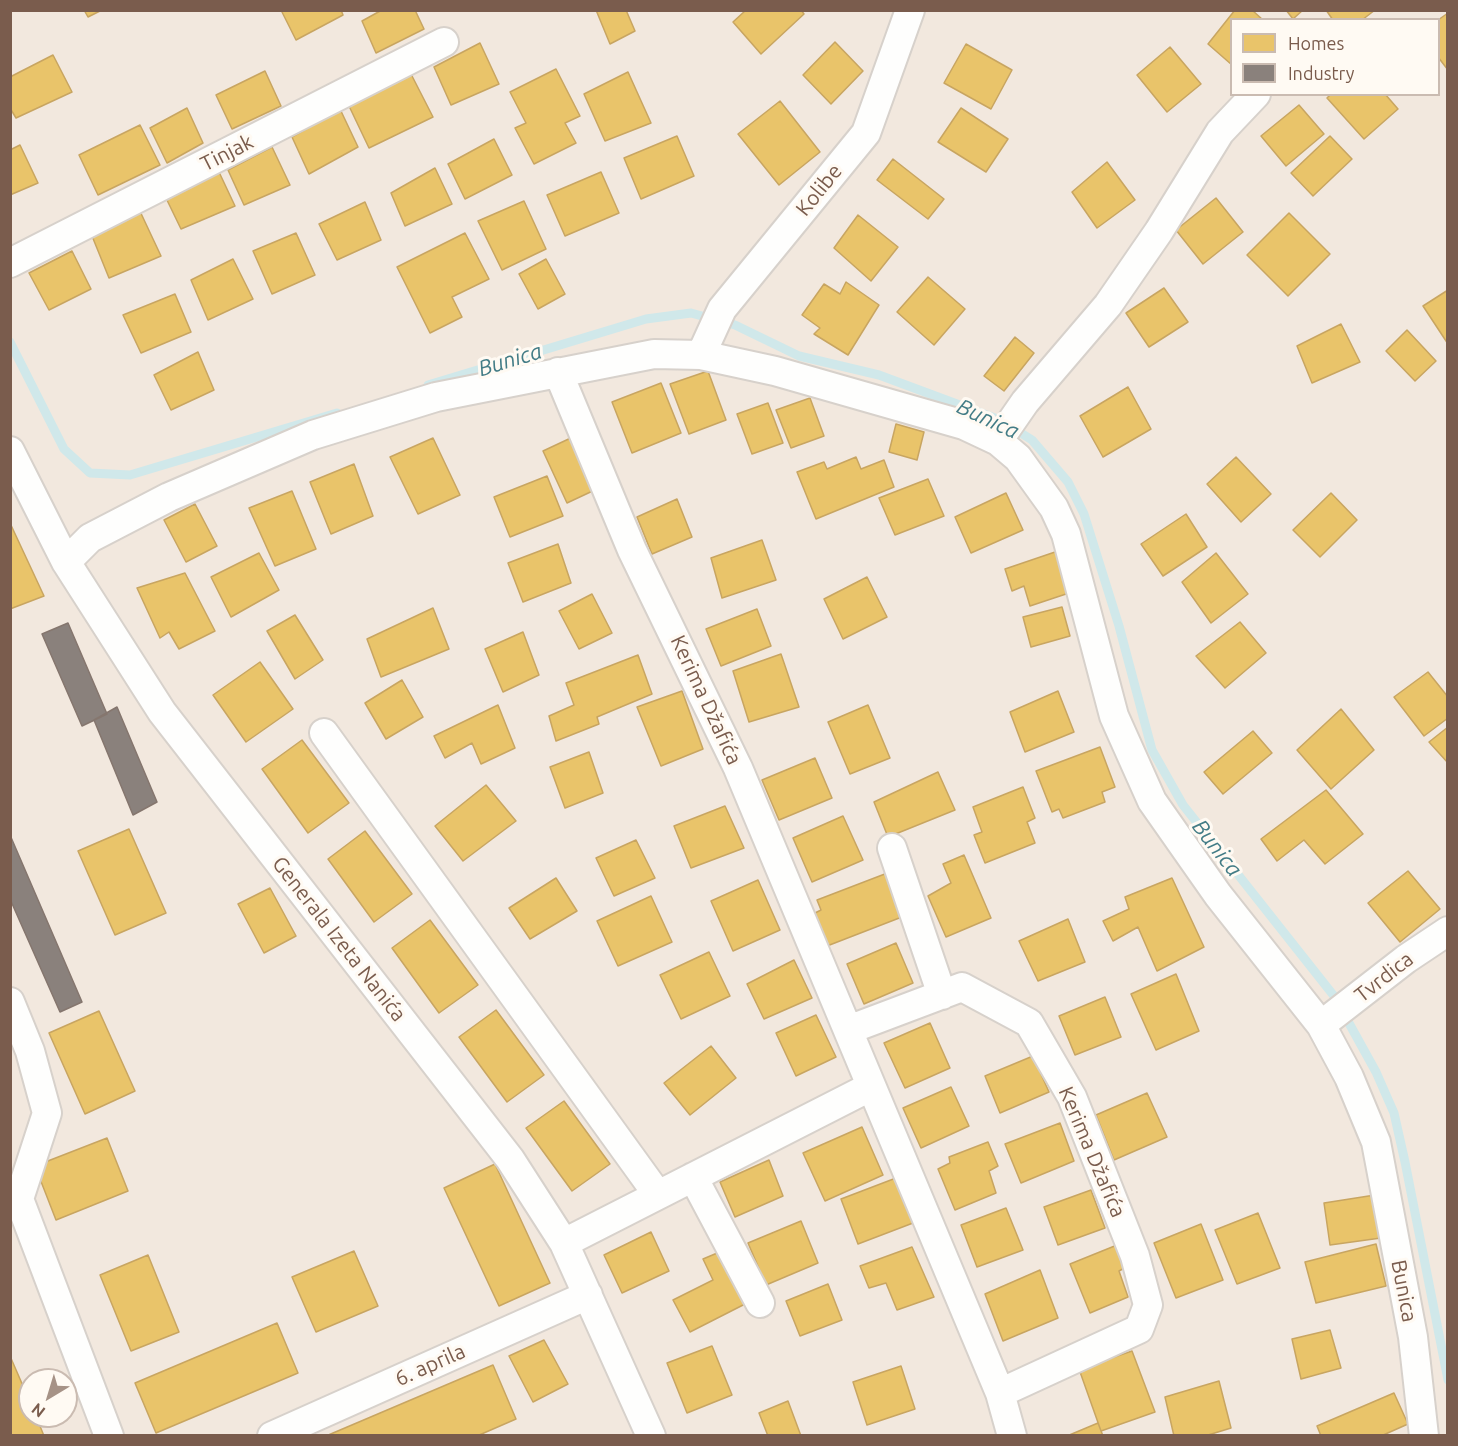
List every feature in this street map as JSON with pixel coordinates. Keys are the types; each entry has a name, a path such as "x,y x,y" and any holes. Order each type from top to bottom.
{"street":[{"name":"Kolibe","path":"711,331 866,134 910,10"},
{"name":"Tinjak","path":"10,263 444,42"},
{"path":"1006,430 1108,305 1159,231 1220,132 1254,96"},
{"name":"Bunica","path":"66,562 90,538 168,497 313,435 436,397 654,354 711,331 776,371 964,425 1006,430 1018,458 1054,508 1066,534 1114,716 1152,801 1218,895 1326,1021 1376,1142 1413,1337 1424,1436"},
{"name":"Kerima Džafića","path":"558,372 632,550 738,768 1000,1393 1012,1436"},
{"name":"Generala Izeta Nanića","path":"10,451 66,562 162,712 510,1159 564,1243 651,1436"},
{"path":"324,734 658,1195"},
{"path":"892,848 942,995"},
{"name":"Tvrdica","path":"1326,1021 1406,958 1448,931"},
{"name":"Kerima Džafića","path":"848,1030 962,987 1029,1023 1072,1097 1135,1256 1148,1305 1139,1329 1000,1393"},
{"path":"10,1002 30,1051 47,1113 15,1190 109,1436"},
{"path":"564,1243 870,1087"},
{"path":"693,1177 760,1303"},
{"name":"6. aprila","path":"272,1436 588,1295"}],"shaded area":[{"path":"11,11 1447,11 1447,1435 11,1435"}],"building: Homes":[{"path":"84,10 102,10 88,17"},
{"path":"281,10 341,10 343,15 296,40"},
{"path":"382,10 415,10 424,29 376,53 362,21"},
{"path":"596,10 626,10 635,31 610,44"},
{"path":"746,10 801,10 804,14 761,54 733,22"},
{"path":"1235,10 1252,10 1261,18 1230,18 1230,63 1208,44"},
{"path":"1286,10 1303,10 1294,18"},
{"path":"1326,10 1375,10 1365,18 1332,18"},
{"path":"1448,13 1448,70 1440,60 1440,19"},
{"path":"835,42 863,71 831,104 803,75"},
{"path":"480,43 499,84 451,105 434,67"},
{"path":"966,44 1012,70 991,109 944,83"},
{"path":"1170,47 1201,84 1167,112 1137,75"},
{"path":"53,55 72,92 16,118 10,108 10,77"},
{"path":"556,69 580,116 565,123 576,143 534,164 515,128 526,123 510,92"},
{"path":"265,71 281,106 232,129 216,95"},
{"path":"628,72 651,123 605,141 584,94"},
{"path":"411,74 433,117 369,148 349,106"},
{"path":"1329,96 1387,96 1398,109 1364,139 1327,98"},
{"path":"780,101 820,152 779,185 738,134"},
{"path":"1299,105 1324,134 1286,166 1261,136"},
{"path":"187,108 203,143 167,163 150,128"},
{"path":"961,108 1008,139 986,172 938,142"},
{"path":"340,109 358,147 309,174 292,137"},
{"path":"140,125 160,165 98,195 79,155"},
{"path":"677,136 694,176 641,199 624,158"},
{"path":"1330,136 1352,159 1313,196 1291,173"},
{"path":"494,139 512,175 465,199 448,164"},
{"path":"20,145 38,183 10,195 10,150"},
{"path":"272,147 290,185 244,205 228,170"},
{"path":"893,159 944,199 928,219 877,180"},
{"path":"1107,162 1135,200 1097,228 1072,192"},
{"path":"435,168 452,204 405,226 391,193"},
{"path":"219,172 235,206 181,229 165,196"},
{"path":"601,172 619,213 565,236 547,195"},
{"path":"1216,198 1243,232 1203,264 1176,230"},
{"path":"524,201 546,249 502,270 478,221"},
{"path":"365,202 381,240 337,260 319,224"},
{"path":"138,207 161,256 109,278 90,231"},
{"path":"1289,213 1330,254 1288,296 1247,255"},
{"path":"858,215 898,247 871,281 834,248"},
{"path":"296,233 315,275 272,294 253,251"},
{"path":"465,233 489,279 452,297 462,317 430,333 397,267"},
{"path":"72,251 91,289 49,310 29,273"},
{"path":"233,259 253,299 208,320 191,280"},
{"path":"546,259 565,294 538,309 519,274"},
{"path":"928,277 965,309 934,345 897,312"},
{"path":"846,282 879,305 848,355 814,334 820,328 802,315 824,284 840,294"},
{"path":"1164,288 1188,322 1149,347 1126,313"},
{"path":"1448,290 1448,344 1423,306"},
{"path":"175,294 191,332 141,353 123,315"},
{"path":"1341,324 1360,362 1312,383 1297,346"},
{"path":"1407,330 1436,361 1415,381 1386,351"},
{"path":"1015,337 1034,353 1004,391 984,376"},
{"path":"198,352 214,390 171,410 154,375"},
{"path":"708,371 726,420 689,434 670,384"},
{"path":"661,383 681,433 632,453 612,402"},
{"path":"1128,387 1151,429 1103,457 1080,416"},
{"path":"810,398 824,436 791,448 776,410"},
{"path":"768,403 783,443 752,454 737,414"},
{"path":"896,424 924,432 917,460 889,452"},
{"path":"575,436 599,488 567,503 543,451"},
{"path":"433,438 460,495 418,514 390,457"},
{"path":"856,457 861,469 884,460 894,487 816,519 797,472 824,462 827,469"},
{"path":"1236,457 1271,494 1241,522 1207,484"},
{"path":"354,464 373,516 331,534 310,482"},
{"path":"547,476 563,516 510,537 494,497"},
{"path":"928,479 944,516 895,535 879,498"},
{"path":"292,491 316,549 275,566 249,508"},
{"path":"1006,493 1023,530 971,553 955,517"},
{"path":"1331,493 1357,520 1320,557 1293,530"},
{"path":"677,499 692,537 652,554 637,517"},
{"path":"195,504 217,546 186,562 164,520"},
{"path":"1186,514 1207,547 1163,576 1141,544"},
{"path":"10,523 44,596 10,609"},
{"path":"762,540 776,580 722,598 711,558"},
{"path":"558,544 571,583 523,602 508,563"},
{"path":"1058,551 1069,593 1030,606 1024,586 1012,591 1005,569"},
{"path":"259,553 279,590 231,617 211,577"},
{"path":"1216,553 1248,594 1211,623 1182,582"},
{"path":"185,573 215,631 179,649 169,632 160,638 137,588"},
{"path":"867,577 887,617 843,639 824,599"},
{"path":"592,594 612,633 579,649 559,611"},
{"path":"1062,607 1070,636 1031,647 1023,617"},
{"path":"433,608 449,649 381,677 367,639"},
{"path":"757,609 771,646 721,666 706,629"},
{"path":"295,615 323,660 295,679 267,631"},
{"path":"1240,622 1266,653 1225,688 1196,656"},
{"path":"523,632 539,675 503,692 485,649"},
{"path":"781,654 799,707 749,722 733,671"},
{"path":"638,655 652,694 597,717 599,724 556,741 549,716 574,705 566,683"},
{"path":"260,662 293,709 246,742 213,695"},
{"path":"1428,672 1448,697 1448,718 1424,736 1394,697"},
{"path":"402,680 423,717 386,739 365,703"},
{"path":"682,691 703,749 661,766 637,707"},
{"path":"1058,691 1074,732 1025,752 1010,712"},
{"path":"498,705 515,748 481,764 472,743 445,758 434,736"},
{"path":"868,705 890,758 850,774 828,722"},
{"path":"1341,709 1374,750 1331,789 1297,750"},
{"path":"1448,727 1448,763 1429,742"},
{"path":"1253,731 1272,753 1223,794 1204,772"},
{"path":"302,740 349,803 308,833 262,769"},
{"path":"1100,747 1115,787 1102,792 1105,802 1063,818 1059,809 1052,812 1036,771"},
{"path":"589,752 603,793 565,808 550,767"},
{"path":"815,758 832,798 779,820 762,780"},
{"path":"938,772 955,810 888,837 874,802"},
{"path":"486,785 516,821 463,861 435,826"},
{"path":"1023,787 1035,818 1027,822 1035,843 985,863 974,835 982,832 973,807"},
{"path":"1326,790 1363,834 1325,864 1304,840 1277,861 1261,839"},
{"path":"725,806 744,848 691,868 674,826"},
{"path":"843,816 863,860 812,882 793,838"},
{"path":"129,829 166,913 115,935 78,851"},
{"path":"365,831 412,894 374,922 328,859"},
{"path":"636,840 655,878 614,896 596,858"},
{"path":"964,855 991,918 946,937 928,896 951,883 943,864"},
{"path":"1408,871 1440,909 1400,942 1368,903"},
{"path":"890,872 907,915 827,946 815,913 821,910 817,900"},
{"path":"556,878 577,911 530,939 509,908"},
{"path":"1172,878 1204,947 1157,971 1138,927 1113,941 1103,921 1129,909 1125,897"},
{"path":"758,880 780,930 733,951 711,901"},
{"path":"270,888 296,936 264,953 238,904"},
{"path":"651,896 672,942 618,966 597,921"},
{"path":"1068,919 1085,962 1038,981 1019,941"},
{"path":"430,920 478,985 439,1013 392,948"},
{"path":"896,943 913,983 864,1004 847,964"},
{"path":"709,952 730,996 681,1019 660,975"},
{"path":"794,960 812,998 764,1019 747,984"},
{"path":"1176,974 1199,1031 1156,1050 1131,994"},
{"path":"1105,997 1121,1037 1075,1055 1059,1016"},
{"path":"496,1010 544,1075 507,1102 459,1037"},
{"path":"99,1011 135,1091 85,1114 49,1033"},
{"path":"816,1015 836,1057 796,1076 776,1033"},
{"path":"930,1023 950,1068 905,1088 884,1043"},
{"path":"711,1046 736,1078 690,1115 664,1083"},
{"path":"1033,1056 1049,1092 1000,1113 985,1076"},
{"path":"951,1087 969,1126 921,1148 903,1108"},
{"path":"1147,1093 1167,1137 1114,1160 1096,1115"},
{"path":"564,1101 610,1164 572,1191 526,1128"},
{"path":"1060,1123 1074,1161 1021,1183 1005,1144"},
{"path":"862,1127 883,1175 825,1201 803,1153"},
{"path":"107,1138 128,1191 56,1220 35,1166"},
{"path":"988,1142 998,1166 989,1171 996,1193 955,1210 938,1169 950,1163 949,1157"},
{"path":"769,1160 783,1196 735,1217 720,1182"},
{"path":"495,1164 550,1283 499,1306 444,1188"},
{"path":"896,1178 913,1223 858,1244 841,1199"},
{"path":"1091,1190 1105,1228 1058,1245 1044,1207"},
{"path":"1375,1195 1381,1238 1330,1245 1324,1203"},
{"path":"1006,1208 1023,1250 977,1267 961,1225"},
{"path":"1258,1213 1280,1268 1237,1284 1215,1230"},
{"path":"801,1221 818,1263 766,1285 748,1243"},
{"path":"1201,1224 1223,1280 1176,1298 1154,1243"},
{"path":"651,1232 669,1271 622,1293 604,1255"},
{"path":"1122,1243 1130,1265 1119,1271 1128,1297 1090,1313 1070,1264"},
{"path":"1376,1244 1386,1286 1316,1303 1305,1262"},
{"path":"912,1247 934,1297 897,1310 886,1283 869,1288 860,1266"},
{"path":"354,1251 378,1306 316,1332 292,1277"},
{"path":"722,1251 747,1303 690,1332 673,1300 713,1280 703,1259"},
{"path":"148,1255 179,1332 131,1351 100,1275"},
{"path":"1040,1270 1058,1318 1003,1341 985,1294"},
{"path":"828,1284 842,1320 800,1336 786,1301"},
{"path":"277,1323 298,1373 156,1433 135,1383"},
{"path":"1330,1330 1341,1368 1301,1379 1292,1339"},
{"path":"544,1340 568,1384 533,1402 509,1356"},
{"path":"712,1346 732,1395 687,1413 667,1363"},
{"path":"1132,1351 1155,1412 1101,1431 1079,1369"},
{"path":"10,1356 18,1374 18,1428 41,1428 44,1436 10,1436"},
{"path":"493,1365 516,1419 477,1436 326,1436"},
{"path":"901,1366 915,1409 867,1425 853,1382"},
{"path":"1219,1381 1231,1428 1205,1436 1174,1436 1165,1397"},
{"path":"1394,1393 1408,1424 1381,1436 1321,1436 1317,1426"},
{"path":"788,1401 801,1436 768,1436 759,1413"},
{"path":"1098,1423 1103,1436 1067,1436"}],"building: Industry":[{"path":"68,623 107,714 82,726 42,634"},
{"path":"117,707 157,802 133,815 94,720"},
{"path":"10,835 82,1002 60,1012 10,899"}],"waterway":[{"name":"Bunica","path":"428,385 646,319 691,313 735,325 799,356 879,375 1000,420 1032,440 1068,482 1084,514 1119,626 1152,750 1183,805 1334,996 1376,1072 1394,1113 1448,1380"},
{"name":"Bunica","path":"10,342 64,449 90,473 130,475 337,413"}]}
